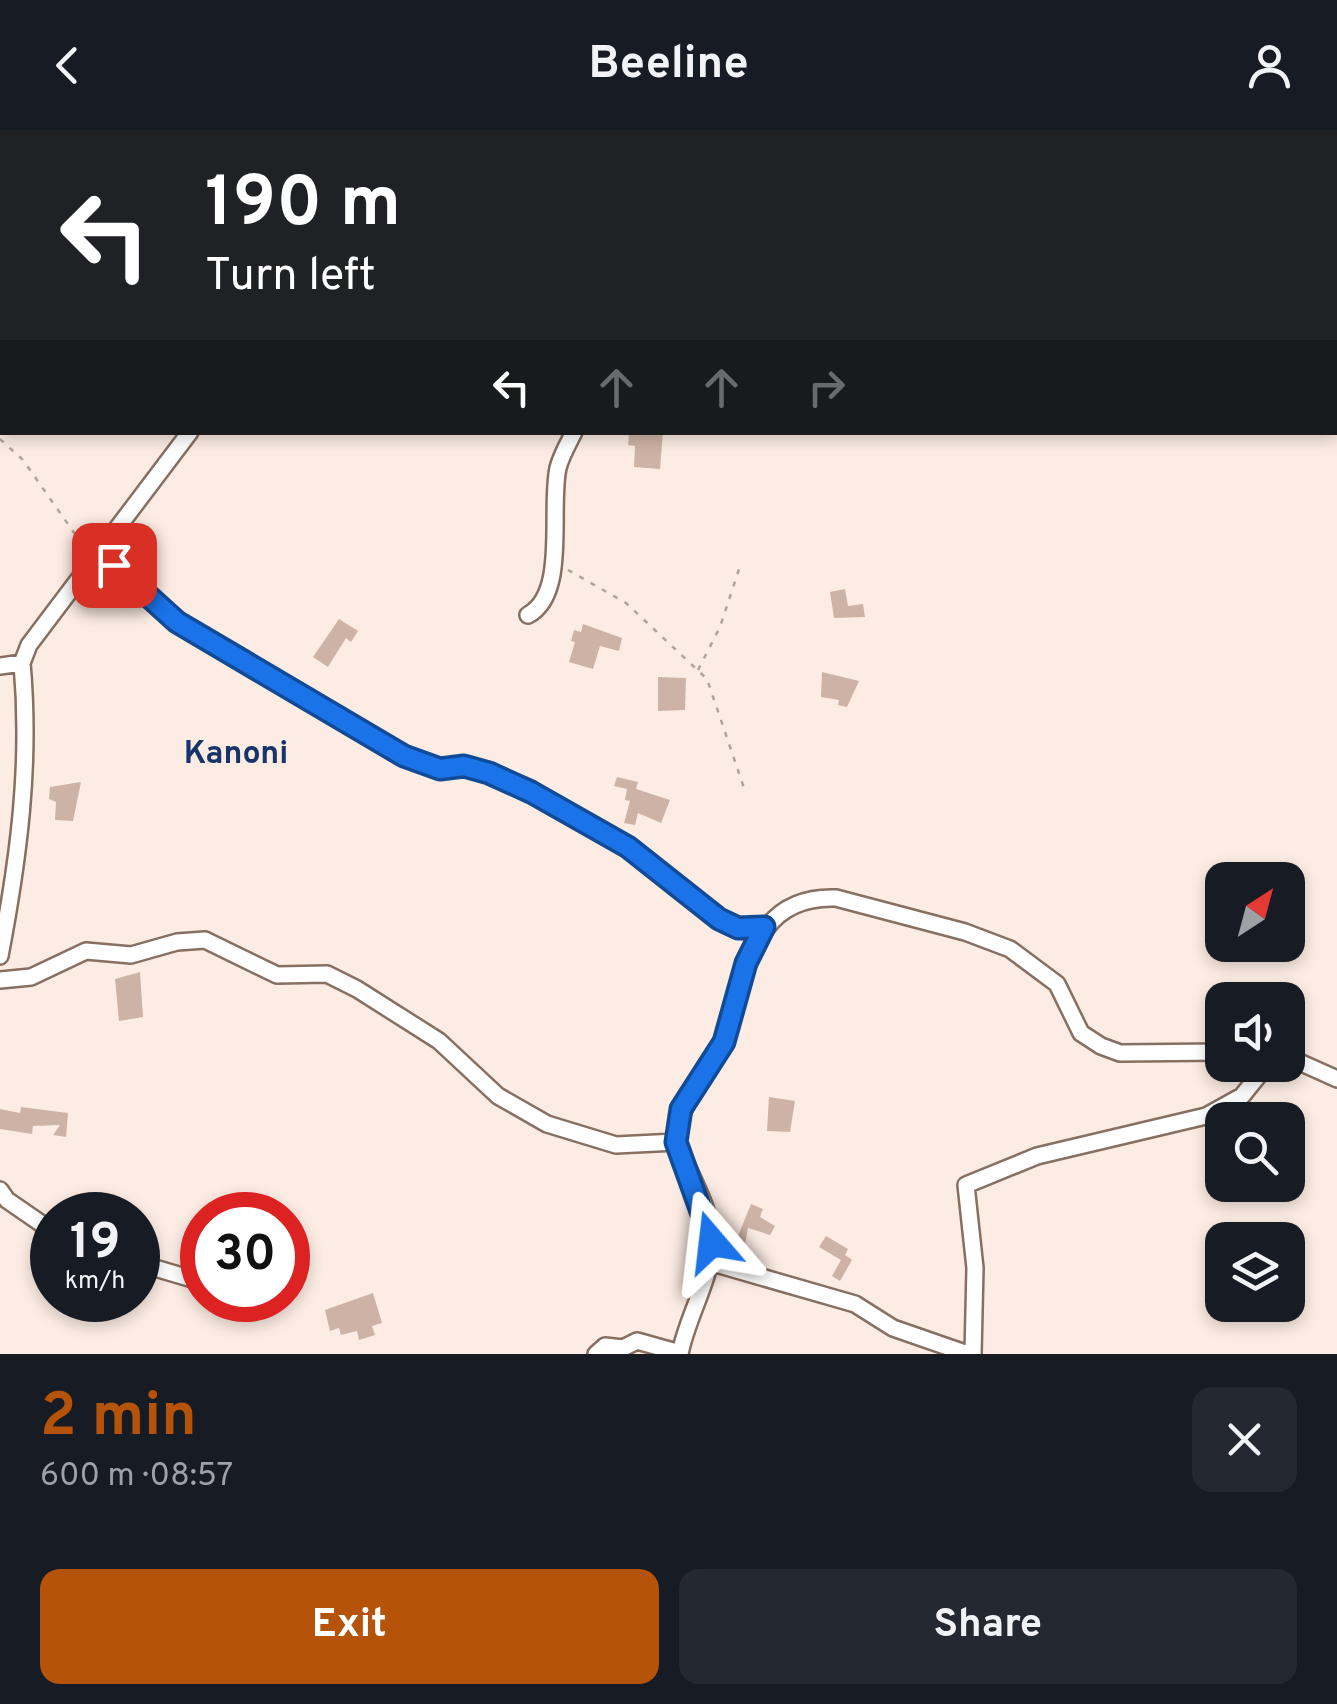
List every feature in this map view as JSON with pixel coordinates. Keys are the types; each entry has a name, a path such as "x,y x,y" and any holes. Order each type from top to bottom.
{"street":[{"path":"0,956 21,841 26,783 22,662 29,645 188,435"},
{"path":"528,615 540,609 549,596 558,465 573,435"},
{"path":"109,541 114,565"},
{"path":"96,559 114,565 177,622 404,756 440,769 464,766 489,773 531,792 628,847 719,919 738,928 764,927"},
{"path":"0,666 22,662"},
{"path":"596,1354 605,1346 623,1348 637,1341 680,1354 686,1323 709,1262 712,1231 676,1142 681,1109 724,1042 746,963 764,927 785,912 815,898 836,898 916,918 1010,949 1057,984 1081,1032 1101,1046 1120,1053 1205,1052"},
{"path":"0,980 31,977 86,951 131,955 177,942 205,940 276,976 327,974 357,990 439,1041 498,1096 547,1124 616,1145 676,1142"},
{"path":"1305,1064 1337,1080"},
{"path":"709,1262 855,1304 892,1328 971,1354 974,1268 966,1185 1037,1156 1206,1116 1242,1096 1253,1082"},
{"path":"0,1190 7,1200 30,1216"}],"path":[{"path":"0,439 23,460 65,523 96,559"},
{"path":"698,672 720,627 741,563"},
{"path":"553,564 626,603 712,687 744,788"}],"building":[{"path":"629,435 663,435 660,469 634,467 635,446 628,445"},
{"path":"845,589 848,606 863,604 865,617 834,618 830,592"},
{"path":"339,619 358,631 351,642 346,638 328,667 313,657"},
{"path":"583,624 622,638 619,651 600,646 593,669 569,662 574,630 581,632"},
{"path":"822,672 859,681 847,707 838,705 839,700 821,697"},
{"path":"658,677 686,678 685,710 658,711"},
{"path":"617,777 638,782 636,789 670,800 661,823 638,813 635,825 624,823 630,801 625,800 627,789 614,786"},
{"path":"81,782 73,821 55,820 56,802 49,799 50,787"},
{"path":"140,972 143,1017 119,1021 115,979"},
{"path":"769,1097 795,1101 790,1132 767,1131"},
{"path":"21,1107 68,1113 66,1137 53,1135 60,1125 33,1126 32,1134 0,1129 0,1109 20,1113"},
{"path":"751,1204 763,1209 760,1217 775,1226 770,1235 748,1228 742,1260 730,1256 735,1235 738,1236"},
{"path":"826,1236 848,1249 845,1255 852,1260 840,1281 832,1276 841,1260 819,1247"},
{"path":"373,1293 382,1323 372,1326 375,1335 359,1340 357,1331 341,1335 339,1328 330,1331 325,1310"}],"district":[{"name":"Kanoni","path":"236,755"}],"route":[{"path":"114,565 177,622 404,756 440,769 464,766 489,773 531,792 628,847 719,919 738,928 764,927 746,963 724,1042 681,1109 677,1125 676,1142 712,1231 712,1242"}]}
